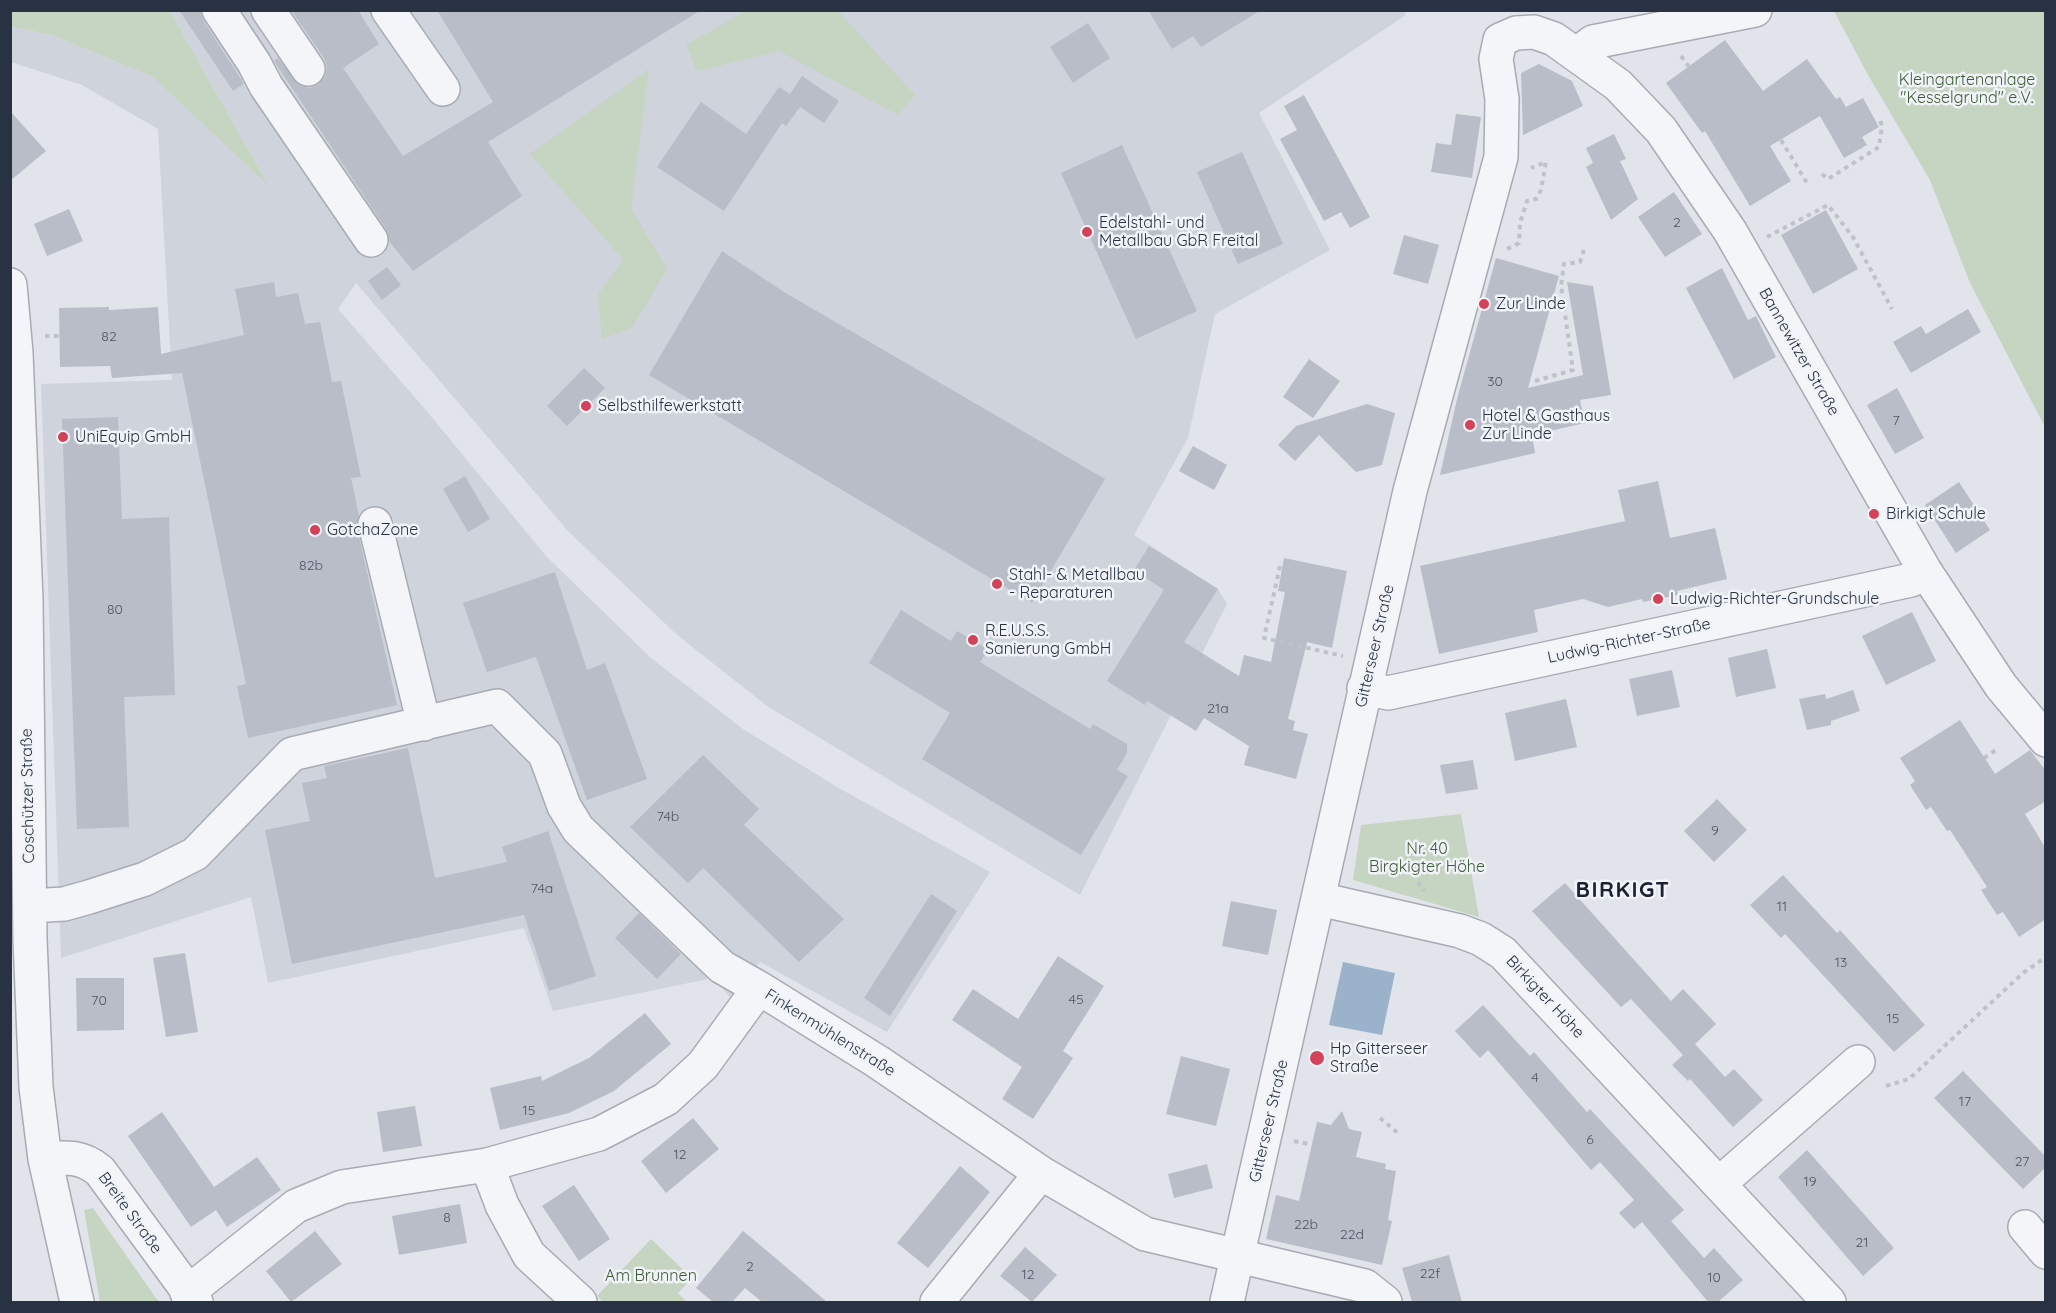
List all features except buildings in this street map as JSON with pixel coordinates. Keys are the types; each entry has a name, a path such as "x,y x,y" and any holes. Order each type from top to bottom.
{"street":[{"path":"219,10 254,63 266,86 371,240"},
{"path":"268,10 308,69"},
{"path":"388,10 443,89"},
{"path":"1577,54 1593,42 1755,10"},
{"name":"Bannewitzer Straße","path":"1500,40 1516,33 1534,32 1554,39 1577,54 1639,104 1696,178 1730,231 1926,571 2001,686 2046,740"},
{"name":"Gitterseer Straße","path":"1227,1302 1364,688 1428,419 1501,157 1502,99 1496,60 1500,40"},
{"name":"Coschützer Straße","path":"10,285 16,353 26,600 30,906 36,1087 45,1159 77,1302"},
{"path":"375,524 424,724"},
{"name":"Ludwig-Richter-Straße","path":"1364,688 1388,693 1911,580 1926,571"},
{"path":"30,906 64,904 89,897 144,879 195,854 292,754 497,706 545,754 564,806 578,829 722,967 759,988"},
{"name":"Birkigter Höhe","path":"1318,899 1460,931 1481,939 1503,953 1829,1302"},
{"name":"Finkenmühlenstraße","path":"192,1298 296,1206 342,1188 487,1165 599,1134 666,1099 703,1065 759,988 878,1062 1041,1173 1145,1234 1239,1255"},
{"path":"1720,1183 1858,1062"},
{"name":"Breite Straße","path":"45,1159 76,1157 90,1162 100,1171 192,1298"},
{"path":"487,1165 502,1205 529,1255 580,1302"},
{"path":"937,1302 1041,1173"},
{"path":"2025,1227 2046,1252"},
{"path":"1239,1255 1365,1286 1385,1302"}],"path":[{"path":"1681,55 1689,66"},
{"path":"1822,174 1828,179 1878,147 1882,126 1880,120"},
{"path":"1781,140 1807,183"},
{"path":"1500,252 1519,243 1520,223 1527,201 1536,200 1541,190 1546,162 1531,168"},
{"path":"1766,238 1828,205 1853,237 1892,309"},
{"path":"1535,381 1573,370 1561,286 1564,264 1580,262 1584,250"},
{"path":"49,336 59,336"},
{"path":"1280,566 1264,638 1345,656"},
{"path":"1984,758 1999,748"},
{"path":"1886,1086 1909,1079 2023,973 2046,957"},
{"path":"1380,1118 1399,1134"},
{"path":"1289,1140 1308,1144"}],"shaded area":[{"path":"1403,10 1406,15 1259,113 1330,250 1215,314 1188,438 1134,535 1218,589 1227,604 1080,895 767,706 676,634 568,531 356,283 338,309 425,409 546,556 651,658 743,729 837,787 990,872 887,1032 760,962 730,997 713,978 553,1011 524,928 268,983 251,897 61,958 41,384 172,380 158,129 82,85 11,62 10,27 52,35 153,77 268,184 170,11"}],"green space":[{"path":"10,11 170,11 269,186 153,77 52,35 11,27"},
{"path":"741,11 838,11 915,95 898,115 779,51 697,71 686,45 742,13"},
{"name":"Kleingartenanlage \"Kesselgrund\" e.V.","path":"1834,11 2045,11 2045,427 1970,283 1930,180 1868,75"},
{"path":"649,69 631,208 667,269 632,328 602,339 598,295 623,259 530,154"},
{"name":"Nr. 40 Birgkigter Höhe","path":"1461,814 1479,917 1353,880 1361,825"},
{"path":"93,1208 160,1302 100,1302 84,1210"},
{"name":"Am Brunnen","path":"651,1239 692,1278 678,1293 687,1302 603,1302 597,1296"}],"water":[{"path":"1343,962 1395,973 1382,1035 1329,1025"}],"place":[{"name":"Edelstahl- und Metallbau GbR Freital","path":"1087,232"},
{"name":"Zur Linde","path":"1484,304"},
{"name":"Selbsthilfewerkstatt","path":"586,406"},
{"name":"Hotel & Gasthaus Zur Linde","path":"1470,425"},
{"name":"UniEquip GmbH","path":"63,437"},
{"name":"Birkigt Schule","path":"1874,514"},
{"name":"GotchaZone","path":"315,530"},
{"name":"Stahl- & Metallbau - Reparaturen","path":"997,584"},
{"name":"Ludwig-Richter-Grundschule","path":"1658,599"},
{"name":"R.E.U.S.S. Sanierung GmbH","path":"973,640"},
{"name":"Hp Gitterseer Straße","path":"1317,1058"}],"district":[{"name":"BIRKIGT","path":"1623,890"}]}
